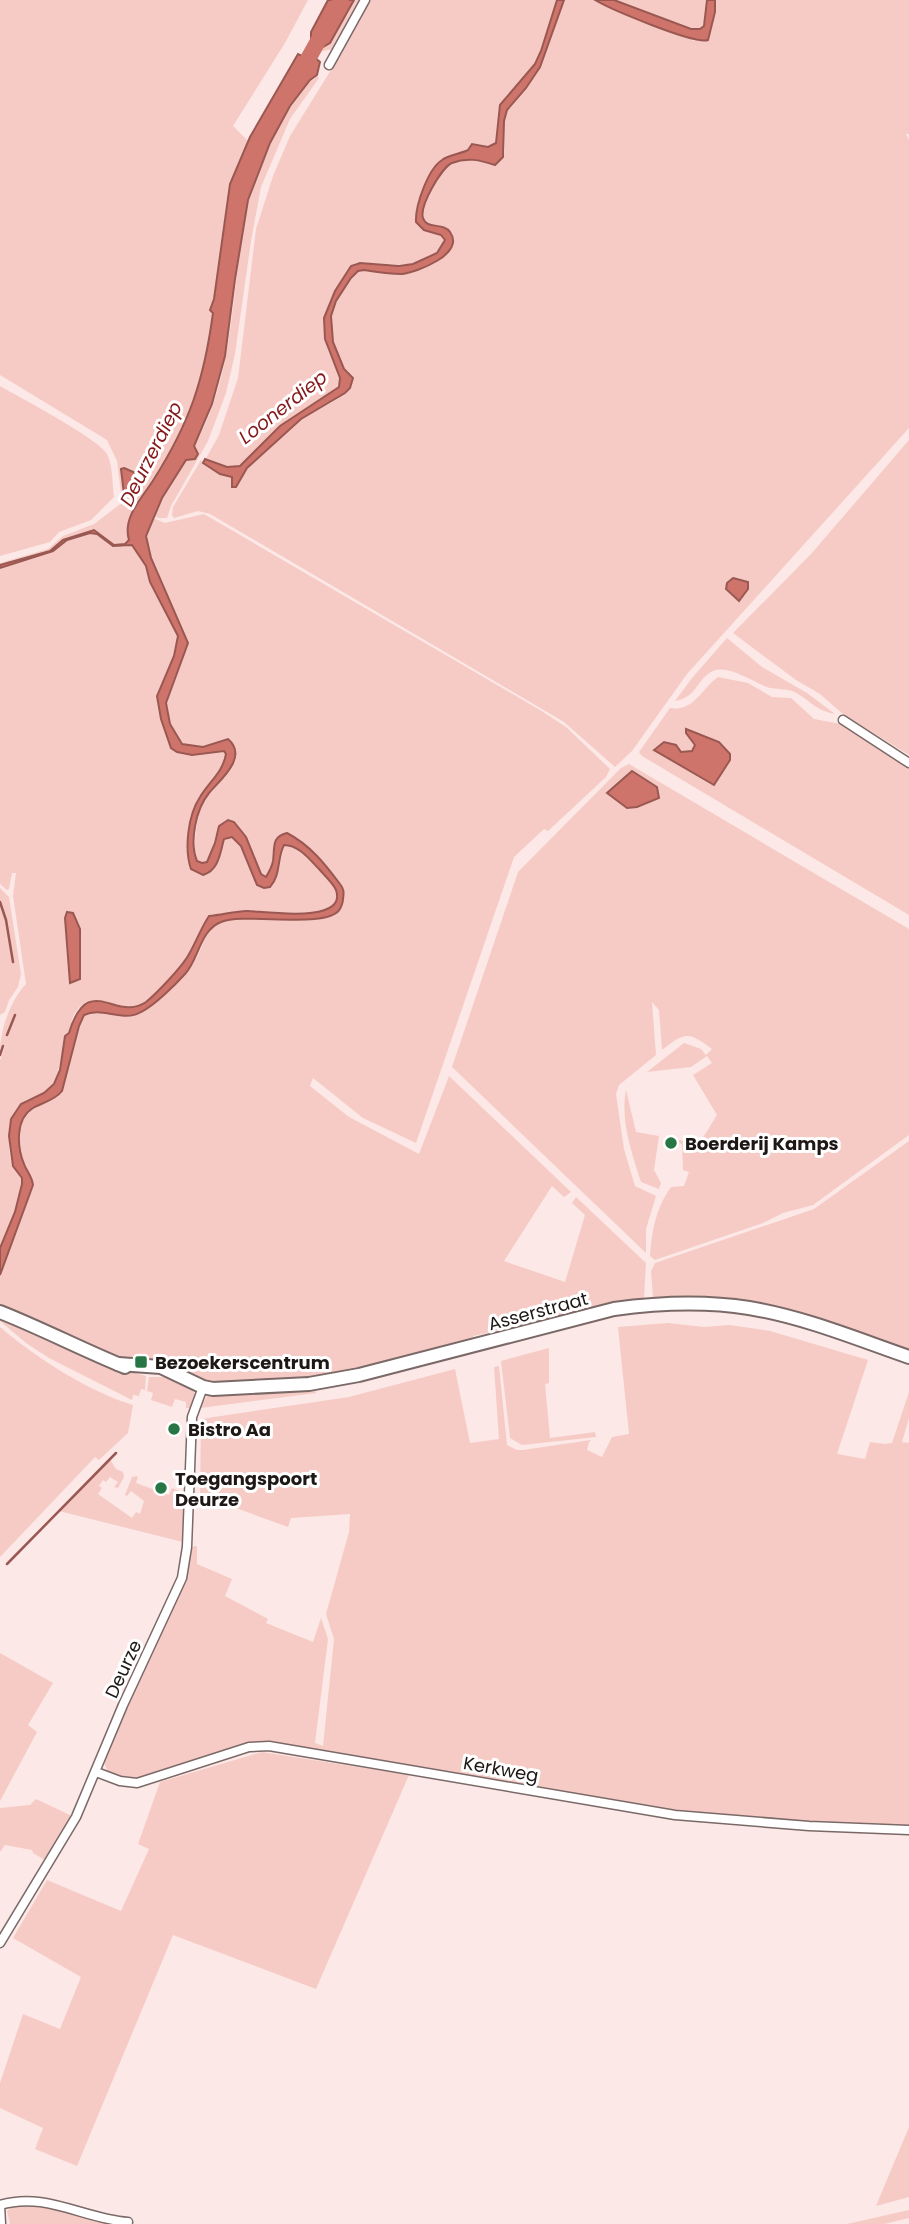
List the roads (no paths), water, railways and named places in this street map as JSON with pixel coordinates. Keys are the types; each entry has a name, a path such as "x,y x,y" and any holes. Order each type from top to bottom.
{"main road":[{"name":"Asserstraat","path":"0,1313 47,1331 91,1354 118,1364 148,1373 177,1374 203,1387 213,1388 309,1384 359,1376 614,1309 648,1304 750,1308 818,1326 909,1357"}],"street":[{"path":"330,65 365,0"},
{"path":"844,720 909,763"},
{"name":"Deurze","path":"0,1943 76,1818 123,1705 182,1578 187,1547 192,1418 203,1387"},
{"name":"Kerkweg","path":"96,1772 120,1781 137,1783 249,1747 270,1746 675,1815 809,1826 909,1830"},
{"path":"1,2224 0,2205 12,2201 40,2201 101,2218 128,2222"}],"waterway":[{"name":"Deurzerdiep","path":"303,68 341,0"},
{"path":"0,902 13,962"},
{"path":"7,1035 15,1015"},
{"path":"0,1055 3,1046"},
{"path":"7,1564 116,1453"}],"place":[{"name":"Boerderij Kamps","path":"671,1143"},
{"name":"Bezoekerscentrum","path":"141,1362"},
{"name":"Bistro Aa","path":"174,1429"},
{"name":"Toegangspoort Deurze","path":"161,1488"}],"water label":[{"name":"Loonerdiep","path":"283,407"}]}
